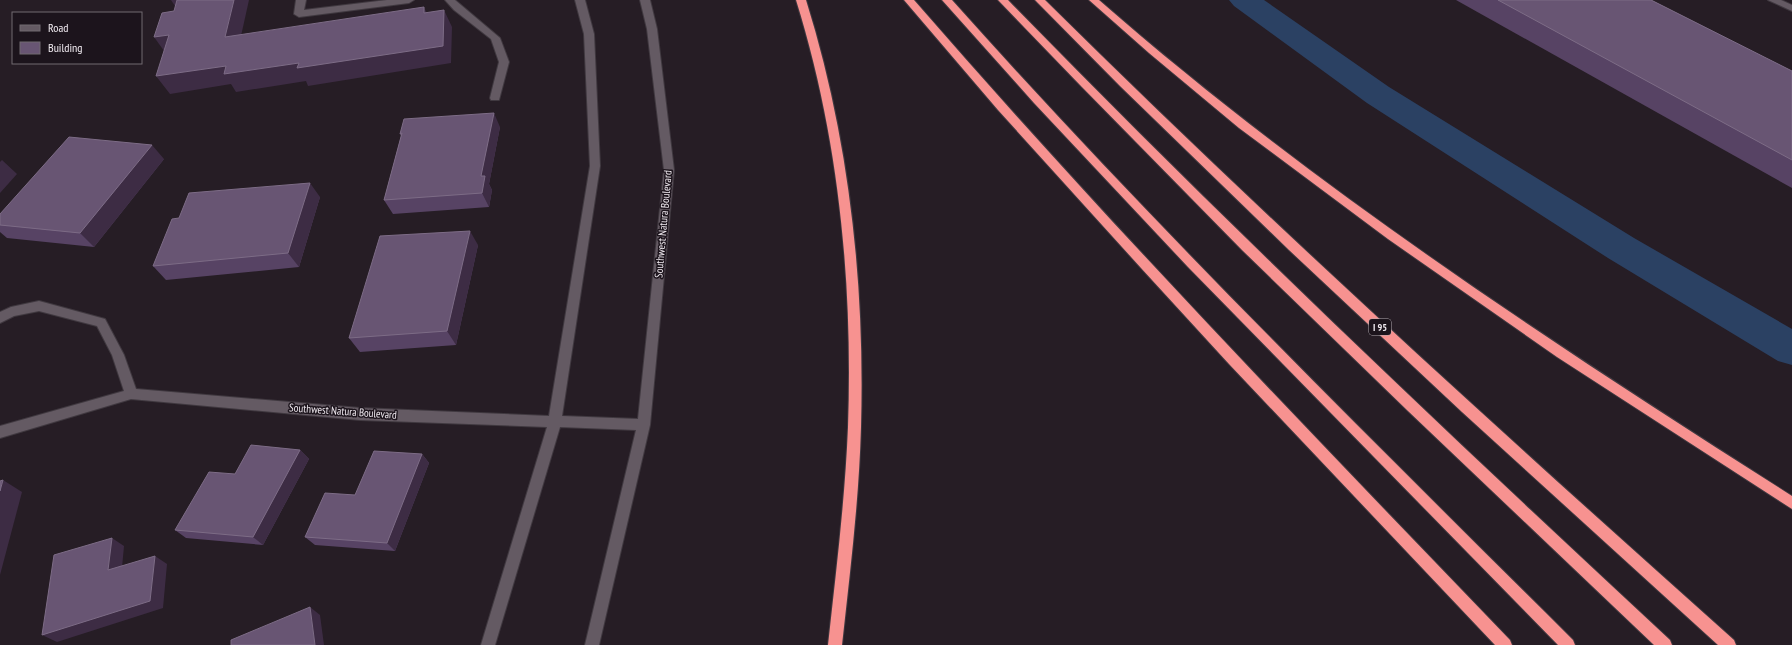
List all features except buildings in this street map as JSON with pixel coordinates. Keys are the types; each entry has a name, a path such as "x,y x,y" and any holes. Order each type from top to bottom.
{"highway":[{"path":"801,0 824,80 836,143 844,198 854,316 855,383 853,453 835,645"},
{"path":"909,0 1002,108 1145,265 1233,360 1504,645"},
{"path":"947,0 1037,100 1252,326 1568,645"},
{"path":"1003,0 1096,97 1312,310 1665,645"},
{"name":"I 95","path":"1040,0 1178,136 1344,294 1572,504 1729,645"},
{"path":"1094,0 1203,93 1336,196 1527,330 1792,503"}],"street":[{"path":"300,0 299,14 409,0"},
{"path":"450,0 457,8 496,38 504,62 495,98"},
{"path":"488,645 555,421 595,166 589,34 580,0"},
{"name":"Southwest Natura Boulevard","path":"592,645 644,425 669,170 652,29 645,0"},
{"path":"1774,0 1792,8"},
{"path":"0,318 11,312 39,306 101,322 118,356 131,394"},
{"name":"Southwest Natura Boulevard","path":"0,432 131,394 360,414 644,425"}],"waterway":[{"path":"1244,0 1378,95 1621,248 1792,349"}]}
